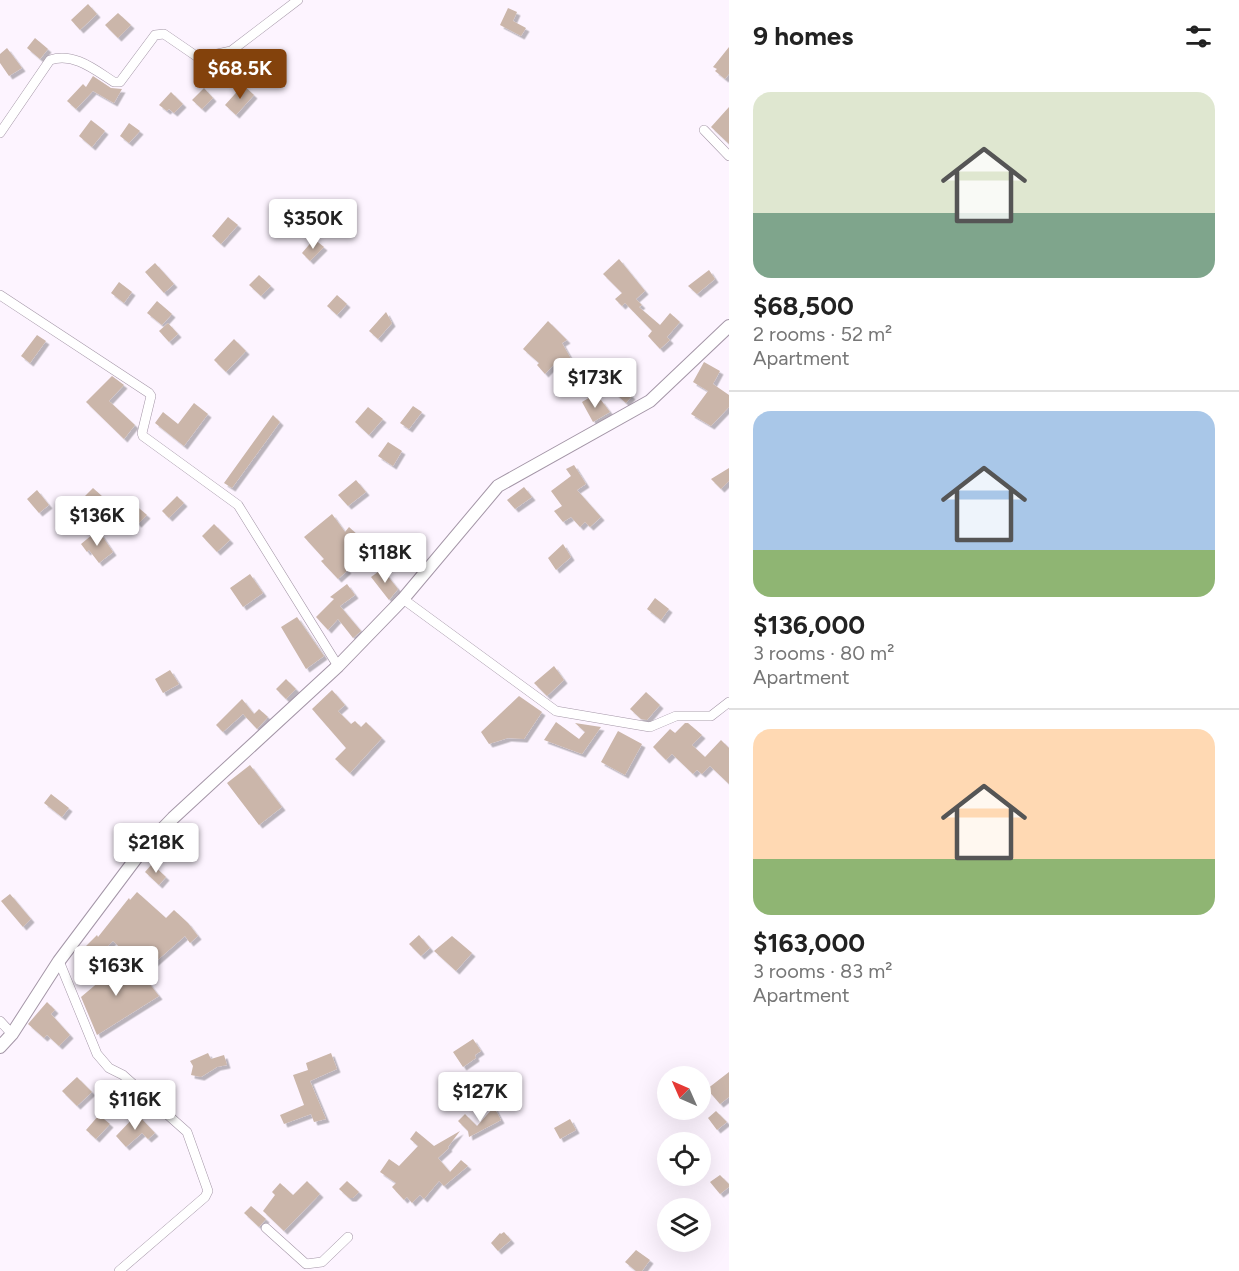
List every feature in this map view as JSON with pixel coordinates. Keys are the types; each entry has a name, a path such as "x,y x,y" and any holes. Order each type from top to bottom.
{"street":[{"path":"0,133 50,60 61,58 79,60 114,82 120,82 155,35 164,34 197,58 211,56 231,51 298,0"},
{"path":"704,130 729,156"},
{"path":"0,295 149,393 151,396 142,436 238,505 338,666"},
{"path":"0,1047 12,1034 58,961 142,849 338,666 403,599 498,486 650,400 729,326"},
{"path":"403,599 556,711 650,727 676,716 711,716 729,702"},
{"path":"58,961 97,1054 109,1068 123,1075 187,1132 208,1191 205,1197 119,1271"},
{"path":"0,1021 12,1034"},
{"path":"266,1228 303,1267 322,1262 348,1238"}],"building":[{"path":"88,4 97,14 80,30 71,20"},
{"path":"508,8 517,12 513,21 526,28 521,36 500,25"},
{"path":"118,13 131,25 118,38 105,25"},
{"path":"35,38 48,49 40,59 27,48"},
{"path":"729,47 729,74 725,79 713,67"},
{"path":"7,48 22,68 9,76 0,63 0,54"},
{"path":"93,76 111,88 122,89 114,103 93,91 76,109 67,101 83,84 86,87"},
{"path":"243,85 254,95 236,115 225,105"},
{"path":"204,88 213,98 202,109 192,100"},
{"path":"171,92 183,104 174,113 159,105"},
{"path":"729,107 729,144 711,127"},
{"path":"91,120 105,131 92,147 79,136"},
{"path":"129,123 140,131 129,143 120,136"},
{"path":"228,217 238,225 221,244 212,236"},
{"path":"314,239 324,247 310,261 302,253"},
{"path":"619,259 645,291 636,299 642,305 639,307 660,325 670,313 680,322 667,337 670,340 660,349 648,336 652,331 625,303 622,306 615,299 622,293 603,274"},
{"path":"155,263 174,284 164,293 145,272"},
{"path":"709,270 715,279 697,294 688,286"},
{"path":"259,275 271,286 261,296 249,285"},
{"path":"119,282 132,292 124,303 111,293"},
{"path":"337,295 347,304 337,315 327,306"},
{"path":"157,301 172,314 162,325 147,313"},
{"path":"386,312 392,323 378,339 369,331"},
{"path":"548,321 567,340 562,343 579,373 577,375 560,358 545,374 537,365 539,363 523,349"},
{"path":"168,323 178,334 169,342 159,331"},
{"path":"37,335 46,341 30,363 21,356"},
{"path":"234,339 246,351 226,372 214,360"},
{"path":"704,362 720,371 713,384 729,395 729,407 711,426 691,414 708,391 693,382"},
{"path":"112,376 124,385 109,401 135,425 124,439 86,402"},
{"path":"615,381 632,396 626,403 609,388"},
{"path":"592,396 596,403 601,400 610,412 593,422 582,402"},
{"path":"194,403 208,414 184,446 155,423 163,412 178,424"},
{"path":"413,406 422,412 409,429 400,423"},
{"path":"368,407 383,419 369,435 355,422"},
{"path":"273,415 280,422 232,488 224,483"},
{"path":"388,442 402,451 393,466 378,456"},
{"path":"574,465 586,484 577,490 601,517 590,527 585,522 580,527 571,517 563,522 554,511 562,506 551,491 571,476 566,469"},
{"path":"729,468 729,481 721,489 711,479"},
{"path":"356,480 366,492 348,506 338,495"},
{"path":"524,487 532,497 515,509 507,500"},
{"path":"93,488 104,498 95,507 85,496"},
{"path":"37,490 49,505 39,513 27,499"},
{"path":"177,496 184,503 169,518 162,511"},
{"path":"134,504 147,515 138,524 126,512"},
{"path":"90,508 100,517 90,528 79,519"},
{"path":"332,514 345,532 349,527 360,537 345,552 353,558 345,567 348,570 338,579 321,561 324,559 304,537"},
{"path":"214,524 230,540 217,552 202,536"},
{"path":"98,530 113,552 99,563 81,544"},
{"path":"563,544 571,557 556,570 548,558"},
{"path":"382,569 398,589 389,600 371,577"},
{"path":"250,574 263,593 243,607 230,588"},
{"path":"347,584 355,595 340,606 361,631 353,638 338,619 328,630 316,617 334,599 330,597"},
{"path":"655,598 669,609 661,620 647,609"},
{"path":"297,617 324,656 306,669 281,627"},
{"path":"554,666 564,680 547,696 534,683"},
{"path":"170,670 179,684 163,693 155,679"},
{"path":"286,679 296,689 286,699 276,689"},
{"path":"332,690 345,705 338,711 351,724 355,721 361,727 366,722 382,738 350,773 335,759 346,748 312,709"},
{"path":"646,692 660,705 647,720 641,719 630,709"},
{"path":"519,696 542,712 524,739 508,738 489,744 481,732"},
{"path":"242,699 254,714 259,709 268,717 257,729 243,714 223,732 216,725"},
{"path":"556,722 579,739 585,732 575,723 601,727 582,754 544,740"},
{"path":"685,723 702,735 692,745 705,757 721,740 729,748 729,784 710,766 702,774 697,770 693,774 672,754 666,760 653,747 670,729 675,733"},
{"path":"618,731 642,744 625,775 601,762"},
{"path":"250,765 282,807 259,825 227,783"},
{"path":"51,794 69,808 62,817 44,803"},
{"path":"152,864 166,877 159,885 145,872"},
{"path":"137,892 166,918 174,910 198,936 190,943 185,936 145,971 113,941 97,957 86,946 97,935 98,937 129,898 130,900"},
{"path":"10,894 31,919 23,927 1,901"},
{"path":"419,935 430,948 421,956 409,944"},
{"path":"452,936 472,953 456,971 434,951"},
{"path":"93,960 114,983 138,969 159,996 97,1035 81,997 100,981 86,968"},
{"path":"47,1002 55,1010 51,1014 70,1035 59,1046 47,1035 44,1038 28,1024"},
{"path":"473,1039 481,1051 475,1055 476,1058 463,1067 453,1052"},
{"path":"208,1053 211,1059 224,1055 227,1065 217,1067 201,1077 191,1075 193,1066 190,1061"},
{"path":"331,1053 337,1069 310,1081 326,1119 314,1122 311,1114 284,1124 280,1115 304,1105 293,1075 308,1070 306,1063"},
{"path":"729,1072 729,1097 720,1104 711,1094 711,1086"},
{"path":"77,1077 92,1092 77,1106 62,1091"},
{"path":"494,1107 501,1120 469,1137 468,1131 458,1121 465,1114 477,1126"},
{"path":"716,1111 727,1122 717,1130 710,1120"},
{"path":"137,1114 155,1133 148,1139 142,1133 126,1147 116,1136"},
{"path":"99,1115 110,1124 96,1139 86,1130"},
{"path":"570,1119 576,1130 560,1139 554,1128"},
{"path":"416,1131 434,1146 460,1131 449,1148 438,1158 450,1172 461,1160 468,1166 444,1186 439,1181 424,1199 420,1195 412,1203 407,1197 404,1200 392,1187 396,1183 380,1172 389,1159 399,1166 418,1146 410,1139"},
{"path":"720,1175 729,1187 720,1194 711,1181"},
{"path":"307,1181 320,1194 284,1231 263,1211 275,1195 272,1192 280,1183 293,1195"},
{"path":"347,1181 359,1192 353,1198 349,1198 339,1189"},
{"path":"251,1206 266,1219 259,1227 244,1213"},
{"path":"504,1232 511,1240 498,1251 491,1243 500,1233"},
{"path":"636,1250 650,1260 642,1271 636,1271 625,1262"}]}
